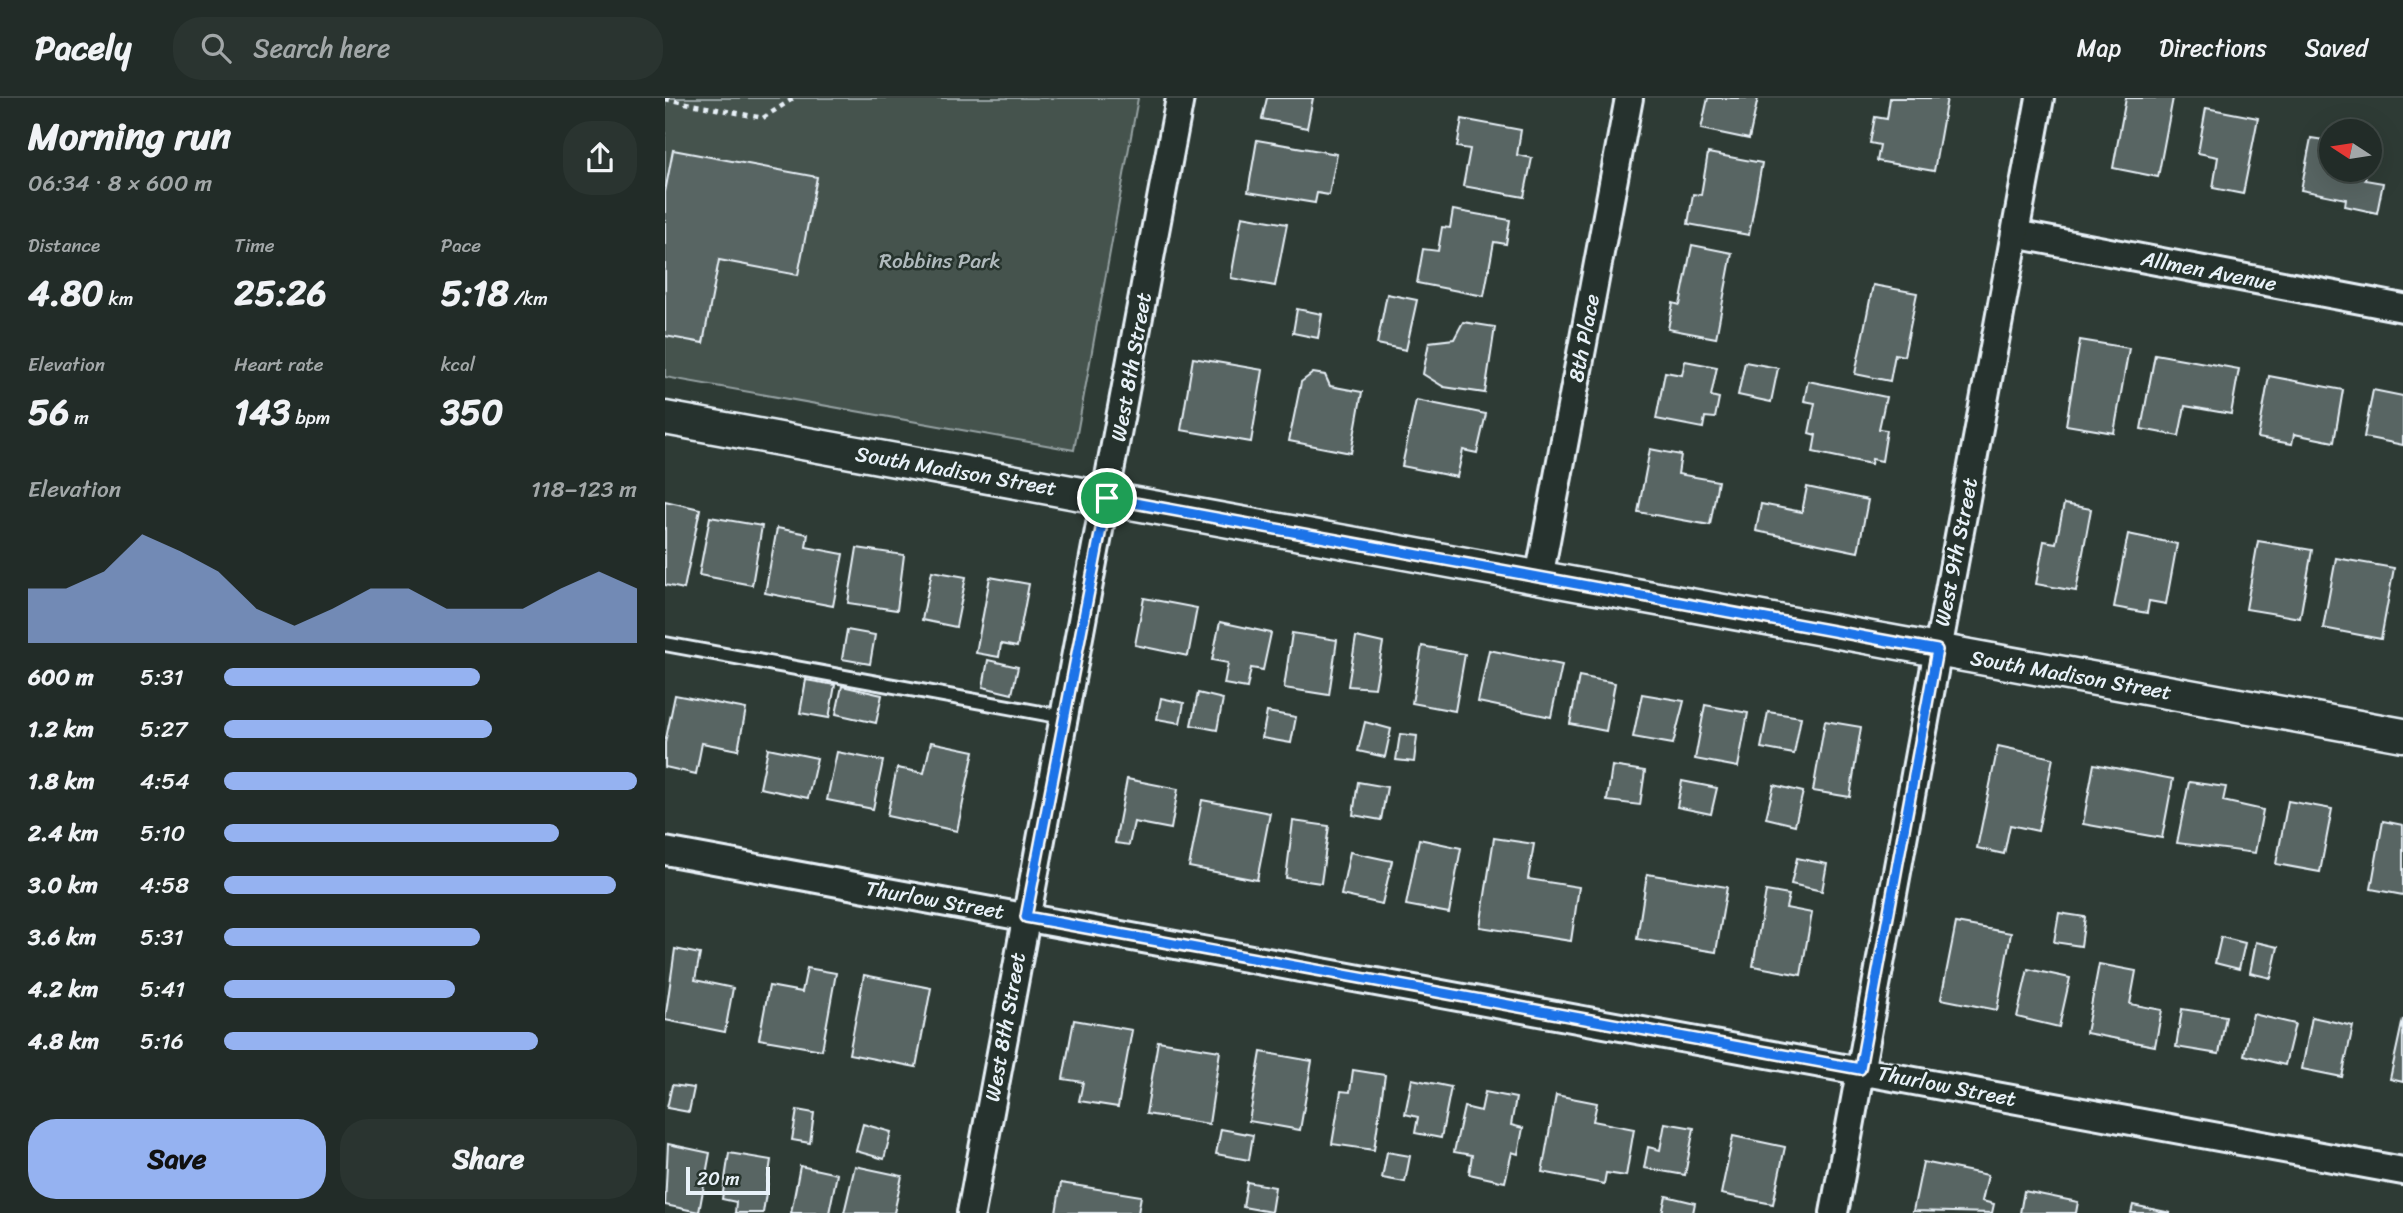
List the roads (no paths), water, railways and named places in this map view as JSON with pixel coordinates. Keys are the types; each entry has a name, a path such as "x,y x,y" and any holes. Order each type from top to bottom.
{"street":[{"name":"West 8th Street","path":"971,1213 1180,98"},
{"name":"8th Place","path":"1539,578 1629,98"},
{"name":"West 9th Street","path":"1833,1213 2041,98"},
{"name":"Allmen Avenue","path":"2015,234 2403,308"},
{"name":"South Madison Street","path":"665,418 2403,735"},
{"name":"Thurlow Street","path":"665,851 2403,1171"}],"lane":[{"path":"665,644 1063,717"}],"park label":[{"name":"Robbins Park","path":"940,261"}]}
